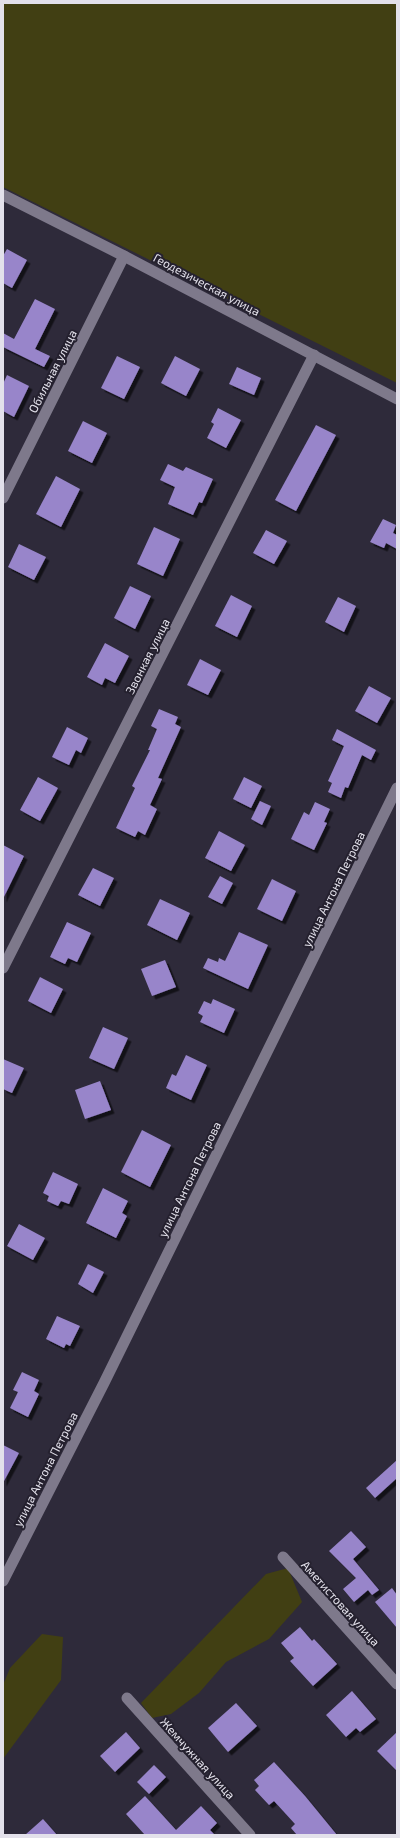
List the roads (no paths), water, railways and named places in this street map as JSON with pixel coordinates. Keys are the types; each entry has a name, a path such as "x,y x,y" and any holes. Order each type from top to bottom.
{"street":[{"name":"Геодезическая улица","path":"3,195 397,398"},
{"name":"Обильная улица","path":"3,498 124,256"},
{"name":"Звонкая улица","path":"3,968 314,355"},
{"name":"улица Антона Петрова","path":"3,1581 104,1383 397,788"},
{"name":"Аметистовая улица","path":"283,1557 397,1684"},
{"name":"Жемчужная улица","path":"127,1698 250,1835"}]}
